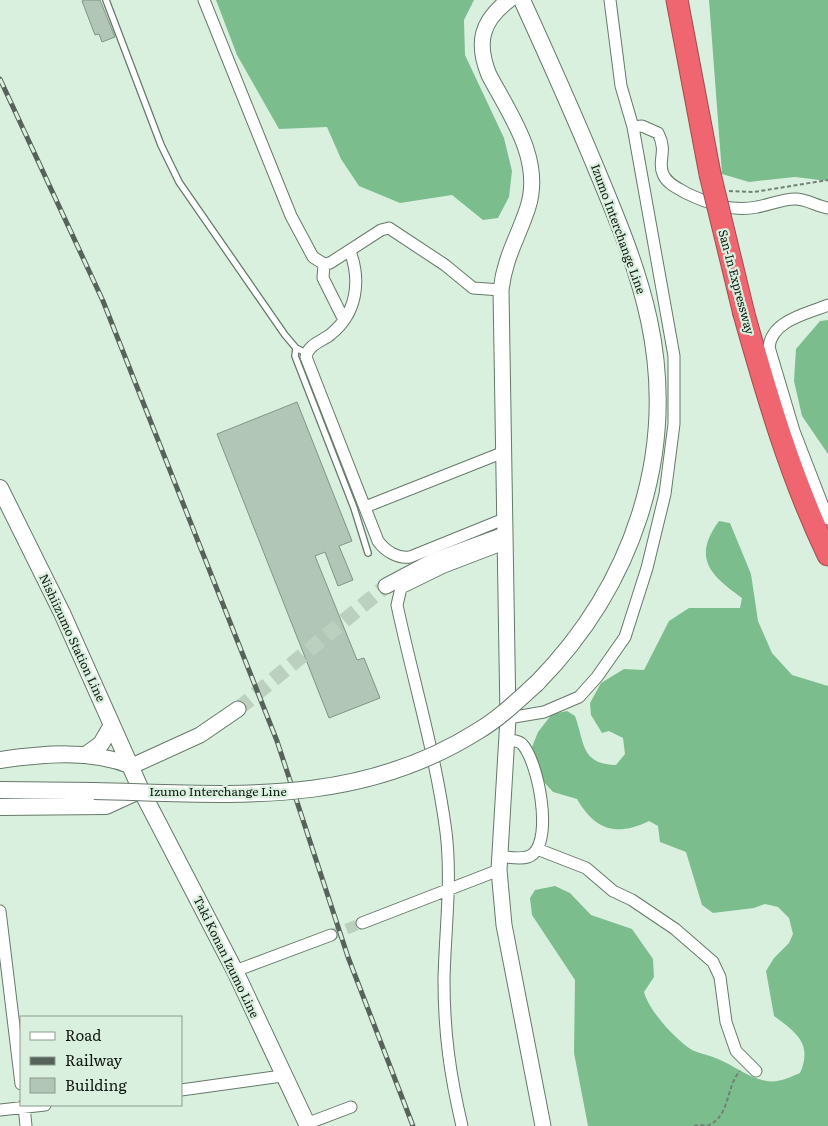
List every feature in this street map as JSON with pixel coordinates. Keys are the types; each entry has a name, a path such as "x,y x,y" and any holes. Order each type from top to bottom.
{"highway":[{"name":"San-In Expressway","path":"677,0 710,174 744,314 771,408 794,476 828,555"}],"main road":[{"name":"Izumo Interchange Line","path":"0,790 274,793 320,789 359,782 407,767 451,746 499,716 537,683 570,648 599,608 631,542 640,516 652,462 656,395 652,336 634,266 575,118 522,0"},
{"name":"Nishiizumo Station Line","path":"0,488 62,613 132,766 141,790"},
{"path":"87,754 101,744 112,725"},
{"path":"0,760 87,754 117,760 132,766"},
{"path":"0,807 106,806 141,790"},
{"name":"Taki Konan Izumo Line","path":"141,790 235,971 282,1076 307,1125"}],"street":[{"path":"204,0 291,216 314,257 324,264 335,262 380,230 389,228 445,265 467,285 479,290 501,290"},
{"path":"509,0 499,7 485,28 482,53 489,75 526,148 532,181 527,207 506,259 501,290 508,718 499,863 504,925 542,1126"},
{"path":"508,718 544,712 579,698 597,678 625,637 647,568 665,494 674,424 674,356 633,127 621,86 610,0"},
{"path":"633,127 642,126 658,133 664,150 661,168 663,175 677,188 706,203 723,207 755,208 794,199 809,200 828,208"},
{"path":"350,251 356,270 356,288 351,308 344,320 331,334 301,350 381,545 397,556 405,558 504,519"},
{"path":"324,264 323,278 344,320"},
{"path":"828,305 781,324 772,334 769,346 794,431 828,519"},
{"path":"365,507 504,452"},
{"path":"386,586 433,561 504,540"},
{"path":"462,1126 452,1082 445,1034 448,890 446,832 438,787 397,605 401,588 504,540"},
{"path":"132,766 200,735 238,709"},
{"path":"362,923 448,890 499,863 533,854 537,849 543,820 538,783 524,748 517,741 507,740"},
{"path":"537,849 586,868 608,887 632,900 675,929 713,962 720,977 731,1038 736,1051 752,1068"},
{"path":"0,911 20,1076"},
{"path":"235,971 331,935"},
{"path":"182,1090 282,1076"},
{"path":"0,1110 24,1106 26,1126"},
{"path":"307,1125 351,1107"}],"lane":[{"path":"106,0 161,145 180,182 284,335 301,350 295,356 354,508 368,553"}],"path":[{"path":"725,191 754,192 828,180"},
{"path":"694,1126 708,1125 722,1112 733,1080 752,1068"}],"green space":[{"path":"216,0 474,0 464,20 465,55 504,138 512,171 509,197 498,218 483,220 452,195 400,203 359,186 341,159 327,127 279,129 237,55"},
{"path":"709,0 828,0 828,181 795,177 749,182 722,174"},
{"path":"828,320 828,454 802,416 794,381 796,349 820,321"},
{"path":"719,521 730,523 751,574 758,621 772,653 792,675 828,686 828,1126 588,1126 574,1053 575,980 532,915 530,898 535,890 555,886 570,893 591,915 632,929 653,959 654,977 644,992 651,1008 678,1039 692,1050 724,1062 748,1075 767,1081 780,1080 800,1073 804,1063 805,1054 800,1040 795,1033 774,1016 766,971 774,958 789,943 793,934 789,918 778,907 765,904 754,908 713,913 702,905 686,852 660,842 658,826 649,821 626,829 607,828 599,824 591,818 577,799 553,792 544,782 535,761 532,747 538,732 552,714 567,711 575,716 583,744 590,756 596,761 616,765 625,754 623,738 609,731 602,733 591,715 590,703 601,683 624,669 644,670 669,621 689,608 740,608 742,598 721,581 708,565 706,556 707,545"}],"building":[{"path":"100,0 115,37 102,42 99,34 95,35 82,1"},
{"path":"297,402 352,541 339,546 353,580 338,586 325,552 315,556 357,660 364,658 380,698 329,718 217,434"}],"tunnel":[{"path":"238,709 386,586"},
{"path":"331,935 362,923"}],"railway":[{"path":"0,79 103,301 277,741 348,957 413,1126"}]}
